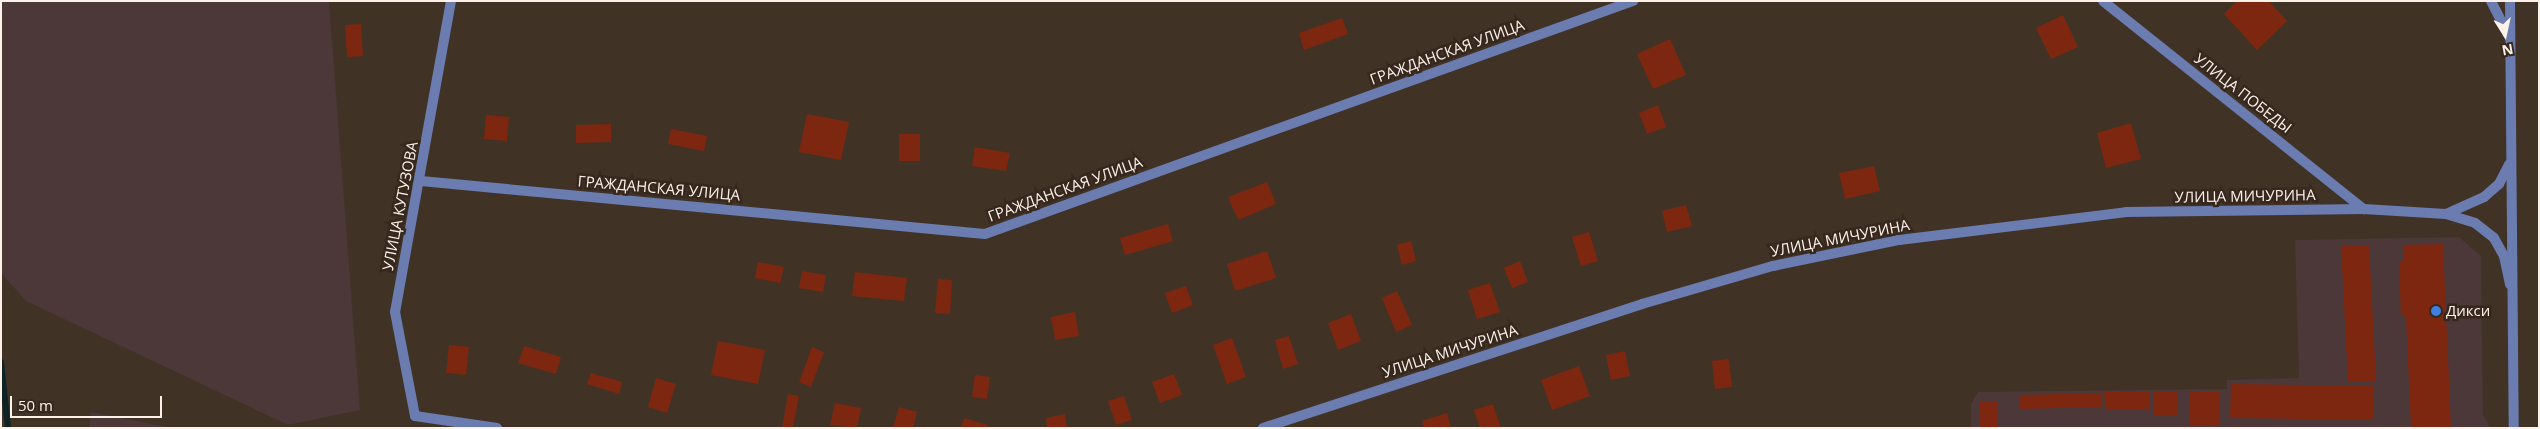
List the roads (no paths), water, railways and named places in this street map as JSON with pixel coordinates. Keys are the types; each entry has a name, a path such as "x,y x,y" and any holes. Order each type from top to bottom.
{"street":[{"name":"УЛИЦА КУТУЗОВА","path":"451,1 421,181 396,312 415,416 497,428"},
{"name":"ГРАЖДАНСКАЯ УЛИЦА","path":"421,181 984,234 1633,1"},
{"name":"УЛИЦА ПОБЕДЫ","path":"2103,1 2364,209"},
{"path":"2491,1 2511,41"},
{"path":"2510,1 2510,284 2514,428"},
{"name":"УЛИЦА МИЧУРИНА","path":"2446,214 2484,197 2499,184 2511,160"},
{"name":"УЛИЦА МИЧУРИНА","path":"1263,428 1642,304 1774,266 1899,240 2126,212 2364,209 2446,214 2475,223 2494,238 2504,256 2510,284"}],"waterway":[{"path":"1,362 8,428"}],"place":[{"name":"Дикси","path":"2436,311"}]}
